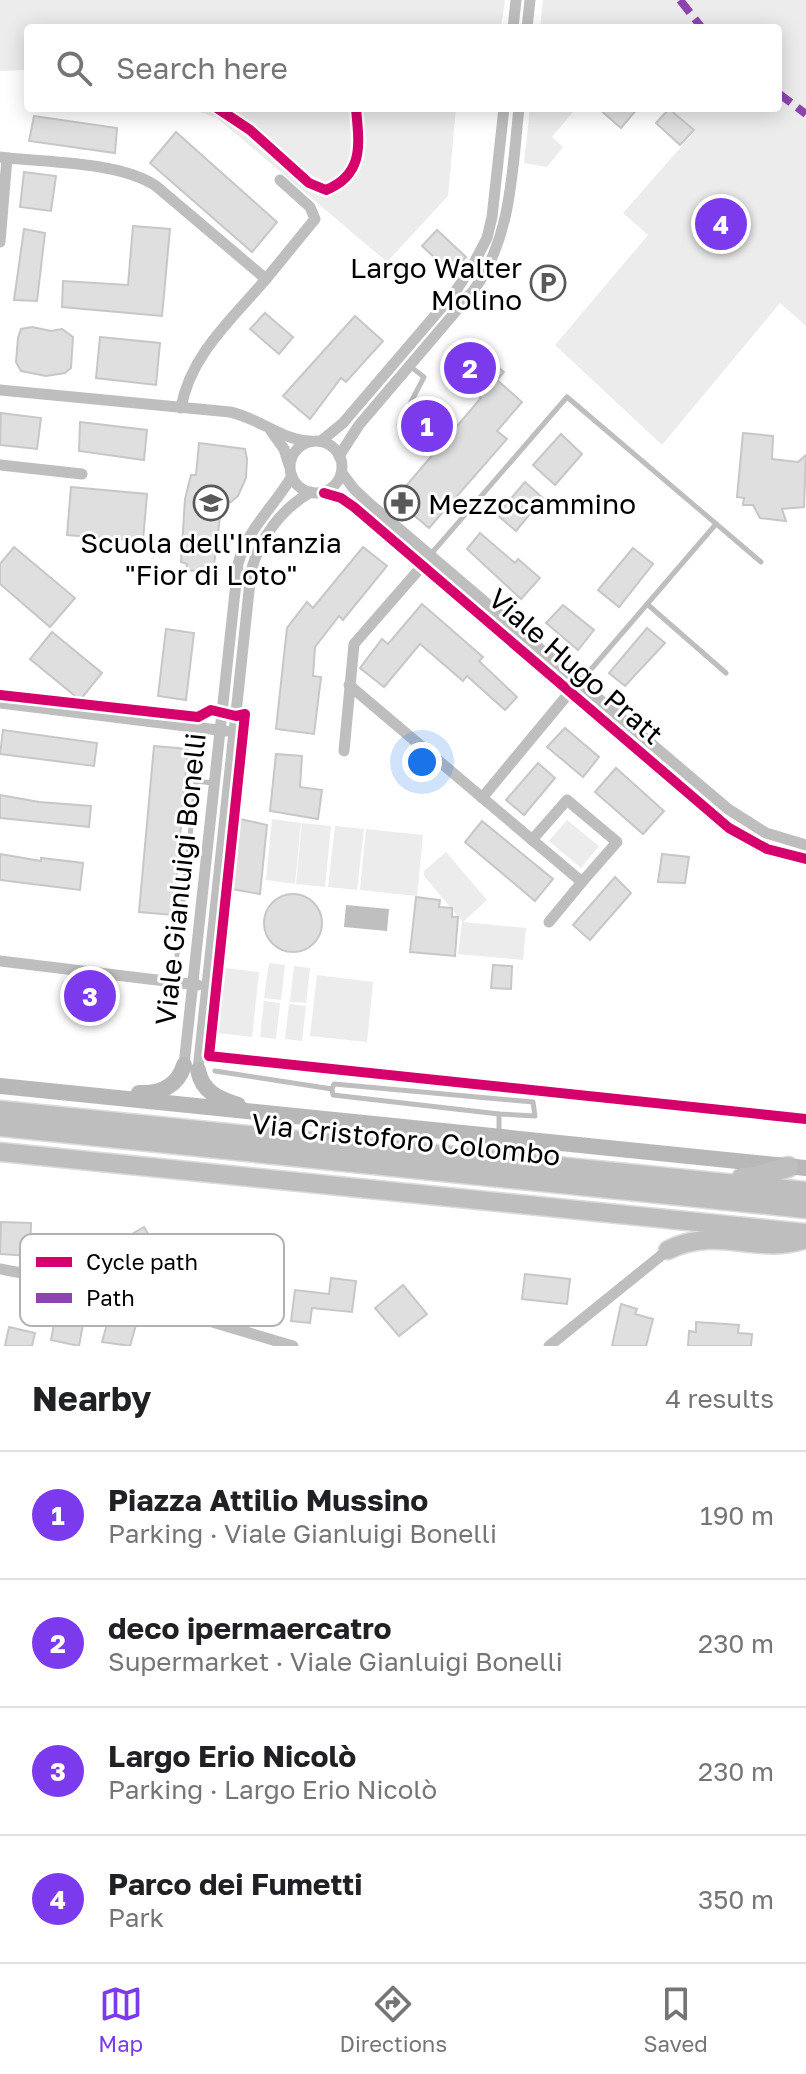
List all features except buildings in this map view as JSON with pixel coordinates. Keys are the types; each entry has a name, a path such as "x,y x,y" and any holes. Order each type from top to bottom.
{"highway":[{"name":"Via Cristoforo Colombo","path":"0,1111 806,1192"},
{"name":"Via Cristoforo Colombo","path":"0,1126 806,1208"},
{"path":"628,1173 748,1178 797,1168"}],"main road":[{"path":"73,1094 94,1091 158,1092 199,1069 203,1085 215,1096 267,1114"},
{"name":"Via Cristoforo Colombo","path":"0,1086 797,1168"},
{"name":"Via Cristoforo Colombo","path":"0,1152 806,1233"},
{"path":"668,1250 701,1239 777,1246 806,1239"}],"street":[{"path":"513,24 516,0"},
{"path":"527,24 530,0"},
{"path":"291,473 294,453 343,423 455,292 474,263 491,225 504,112"},
{"path":"339,456 359,425 474,290 497,249 508,209 519,112"},
{"path":"0,242 4,158 121,170 156,186 266,279"},
{"path":"181,408 187,381 197,362 315,219 310,207 280,180"},
{"path":"0,390 238,414 268,427 291,438 316,441 332,447 339,456 342,473 337,484 324,493 311,492 299,486 291,473 284,449 268,427"},
{"path":"0,465 82,474"},
{"name":"Viale Gianluigi Bonelli","path":"199,1069 193,984 239,559 254,527 282,492 291,473"},
{"name":"Viale Hugo Pratt","path":"342,473 426,560 569,693 729,828 767,849 806,859"},
{"name":"Viale Gianluigi Bonelli","path":"199,1069 254,559 271,528 293,504 311,492"},
{"name":"Viale Hugo Pratt","path":"324,493 346,501 426,560 580,682 740,818 766,833 806,845"},
{"path":"344,751 354,644 426,560"},
{"path":"349,685 582,882"},
{"path":"482,798 569,693"},
{"path":"0,703 234,732"},
{"path":"532,840 567,800 617,842 549,922"},
{"path":"0,961 206,986"},
{"path":"549,1346 668,1250"},
{"path":"0,1269 20,1273"},
{"path":"226,1326 293,1346"}],"lane":[{"path":"410,366 424,377 399,425 413,438"},
{"path":"426,560 567,397 761,562"},
{"path":"580,682 716,524"},
{"path":"647,604 726,673"},
{"path":"177,955 196,781 213,783"},
{"path":"199,1069 332,1089"},
{"path":"334,1084 536,1103 533,1117 333,1095 332,1089 334,1084"},
{"path":"499,1114 499,1138"}],"shaded area":[{"path":"0,0 505,0 502,24 24,24 24,70 0,71"},
{"path":"543,0 806,0 806,326 780,303 662,445 555,345 648,235 623,213 695,131 673,112 782,112 782,24 540,24"},
{"path":"200,112 456,112 448,196 387,262 217,118"},
{"path":"530,112 573,112 552,137 563,147 547,167 524,163"},
{"path":"272,819 301,823 295,884 266,880"},
{"path":"567,820 599,846 581,868 549,841"},
{"path":"302,823 331,826 325,887 296,884"},
{"path":"335,826 364,829 357,890 328,887"},
{"path":"366,829 423,835 417,896 360,890"},
{"path":"446,852 487,900 463,922 526,928 523,960 458,954 462,921 424,876 424,871"},
{"path":"346,905 389,909 387,931 344,927"},
{"path":"269,963 285,965 281,1000 264,998"},
{"path":"294,966 310,968 306,1003 290,1002"},
{"path":"226,968 259,972 252,1037 218,1033"},
{"path":"317,975 373,982 367,1042 310,1036"},
{"path":"264,1001 280,1003 276,1039 260,1037"},
{"path":"289,1004 306,1006 302,1041 285,1039"}],"marked path":[{"path":"680,0 699,24"},
{"path":"782,96 806,114"}],"cycle path":[{"path":"223,112 250,130 309,183 326,190 348,175 357,156 356,112"},
{"path":"324,493 341,498 354,507 729,828 767,849 806,859"},
{"path":"0,695 198,717 211,710 236,716 245,714 209,1056 806,1119"}],"place":[{"name":"Parco dei Fumetti","path":"721,224"},
{"name":"Largo Walter Molino","path":"548,283"},
{"name":"deco ipermaercatro","path":"470,368"},
{"name":"Piazza Attilio Mussino","path":"427,426"},
{"name":"Scuola dell'Infanzia \"Fior di Loto\"","path":"211,503"},
{"name":"Mezzocammino","path":"402,503"},
{"name":"Largo Erio Nicolò","path":"90,996"}]}
